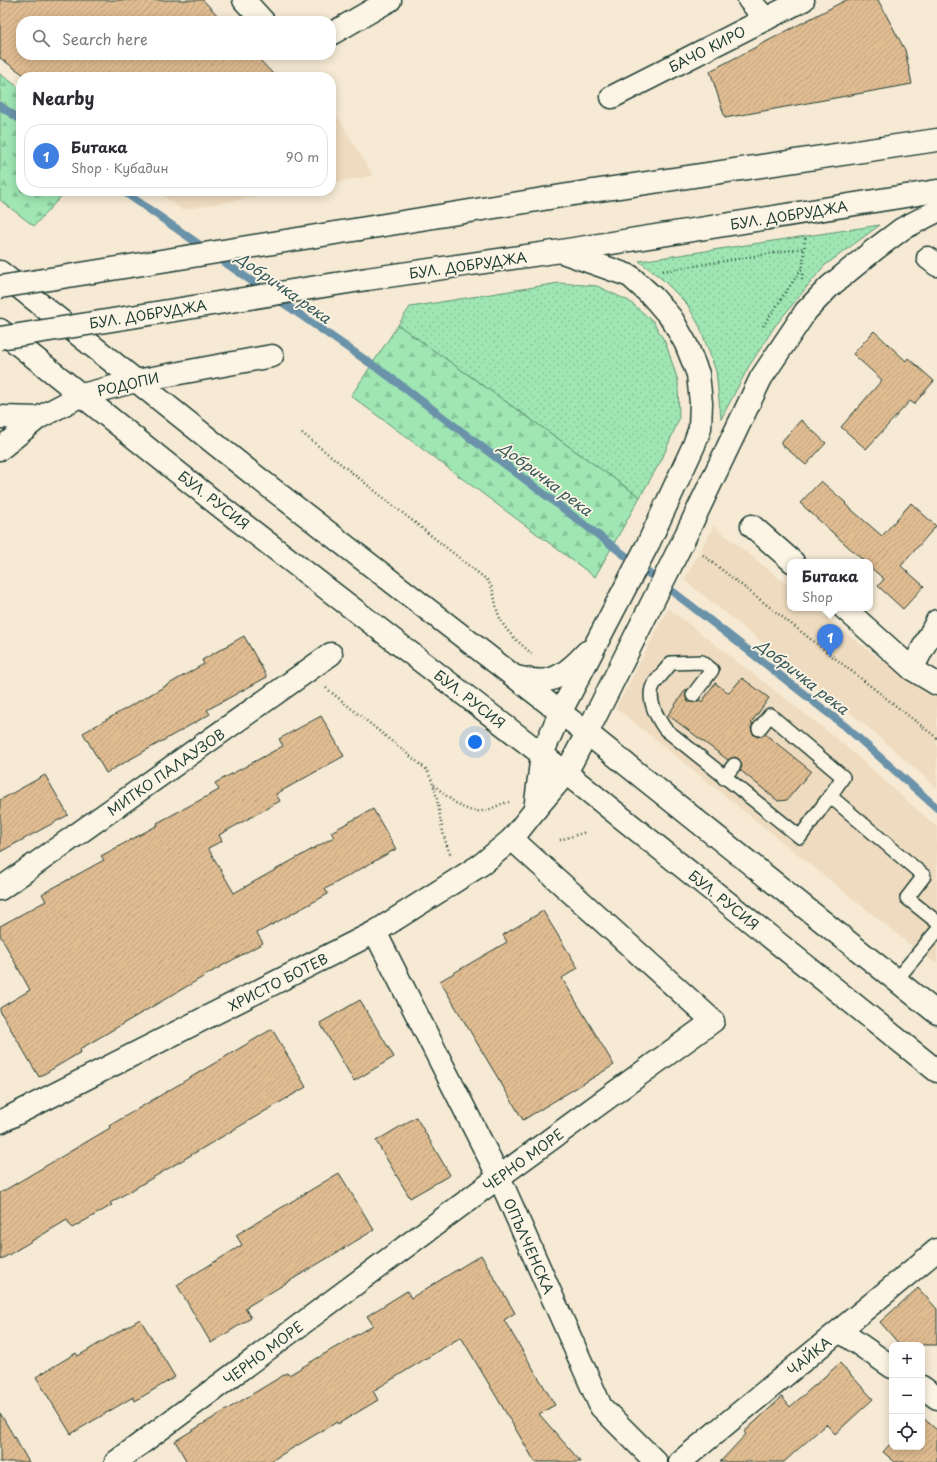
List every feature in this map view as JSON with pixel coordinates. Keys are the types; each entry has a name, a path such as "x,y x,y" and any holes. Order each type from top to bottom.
{"main road":[{"path":"244,0 258,16"},
{"path":"336,31 390,0"},
{"path":"749,0 766,19"},
{"name":"БАЧО КИРО","path":"612,97 803,0"},
{"path":"0,287 586,192 937,140"},
{"name":"БУЛ. ДОБРУДЖА","path":"0,338 367,279 561,251 937,191"},
{"name":"ХРИСТО БОТЕВ","path":"0,1122 375,932 482,864 512,839 566,773 675,558 761,378 806,311 829,287 874,250 902,229 937,210"},
{"path":"535,810 542,754 560,713 649,542 694,445 700,428 702,403 698,374 686,344 672,319 653,297 630,276 561,251"},
{"path":"0,272 249,471 587,733 937,1012"},
{"name":"БУЛ. РУСИЯ","path":"0,330 221,507 542,754 937,1071"},
{"name":"РОДОПИ","path":"0,449 38,418 82,395 136,381 272,356"},
{"path":"0,417 38,418"},
{"path":"752,526 790,559"},
{"path":"847,611 912,670 937,684"},
{"path":"912,670 937,621"},
{"path":"515,677 536,681 548,680 559,676 580,660 601,636"},
{"name":"МИТКО ПАЛАУЗОВ","path":"0,889 331,654"},
{"name":"ЧЕРНО МОРЕ","path":"116,1462 499,1177 713,1021 512,839"},
{"name":"ОПЪЛЧЕНСКА","path":"375,932 499,1177 601,1407 656,1462"},
{"name":"ЧАЙКА","path":"680,1462 937,1250"},
{"path":"840,1331 889,1365"},
{"path":"925,1389 937,1398"}],"lane":[{"path":"693,695 712,670 702,662 671,663 652,688 652,700 656,712 665,729 800,838 843,777 770,715 759,729"},
{"path":"724,778 734,766"},
{"path":"830,796 924,876 908,898 937,922"},
{"path":"896,980 937,931"}],"path":[{"path":"630,276 804,248"},
{"path":"302,433 487,580 494,593 498,615 502,622 508,631 534,655"},
{"path":"719,568 937,738"},
{"path":"306,672 426,769 434,785 446,847 454,862 459,867 465,869 482,864"},
{"path":"434,785 462,807 473,811 482,811 504,803 513,802"},
{"path":"560,840 586,832"}],"shaded area":[{"path":"336,116 339,119 373,176 336,182"},
{"path":"164,196 260,196 182,210"},
{"path":"714,526 787,585 787,611 819,611 906,678 937,696 937,788 856,717 684,580"},
{"path":"668,608 835,737 937,827 937,961 935,963 919,952 616,708"}],"green space":[{"path":"0,74 16,85 16,196 61,196 34,226 0,200"},
{"path":"880,225 824,266 775,326 749,366 721,419 716,371 700,327 687,304 663,280 639,261"},
{"path":"559,283 597,286 629,301 653,321 666,344 678,381 679,419 662,459 640,497 398,325 410,307"},
{"path":"398,325 640,497 595,577 351,396"}],"building":[{"path":"0,0 203,0 218,16 16,16 16,60 260,60 271,72 20,72 0,58"},
{"path":"846,0 878,0 905,50 912,84 725,118 710,71"},
{"path":"874,331 906,361 908,358 934,381 914,404 910,401 866,449 841,427 882,380 853,354"},
{"path":"801,420 826,443 806,465 780,443"},
{"path":"821,481 882,536 911,503 936,526 901,566 924,586 903,609 878,586 884,579 873,570 873,559 862,559 800,503"},
{"path":"244,636 267,677 207,710 210,714 106,773 83,733 204,664 202,660"},
{"path":"742,678 769,698 751,723 753,724 751,728 754,735 758,737 765,734 811,771 787,800 778,801 740,770 742,766 739,759 735,757 728,760 668,715 686,689 686,698 688,702 696,702 700,700 702,702 715,683 729,693"},
{"path":"321,716 344,756 276,794 280,801 219,835 222,841 208,848 234,893 334,837 331,832 373,809 396,849 325,889 328,894 257,933 263,943 80,1049 81,1052 39,1077 0,1011 0,1008 30,990 0,935 0,926 46,901 42,894 104,860 101,856 158,825 157,823 219,790 215,783 283,746 279,739"},
{"path":"45,775 68,815 0,852 0,800"},
{"path":"543,911 578,968 562,978 614,1065 523,1120 440,981 507,942 503,935"},
{"path":"360,1000 394,1057 354,1081 320,1023"},
{"path":"272,1029 306,1087 110,1203 112,1205 72,1228 67,1220 0,1260 0,1193"},
{"path":"416,1117 450,1175 410,1198 376,1141"},
{"path":"339,1173 374,1230 245,1308 251,1318 211,1343 177,1285 242,1245 236,1235"},
{"path":"481,1255 515,1313 504,1320 555,1405 539,1414 581,1462 535,1462 461,1337 373,1391 378,1400 269,1462 187,1462 175,1441 287,1373 289,1375 373,1325 367,1316 407,1291 411,1298"},
{"path":"918,1288 937,1309 937,1345 925,1345 925,1342 897,1342 880,1322"},
{"path":"140,1319 175,1377 135,1401 133,1397 71,1434 36,1377 76,1353 78,1356"},
{"path":"840,1363 873,1399 835,1434 826,1424 784,1462 720,1462 746,1434 744,1432 782,1397 790,1407"},
{"path":"0,1413 29,1462 0,1462"},
{"path":"925,1420 937,1430 937,1462 895,1462 883,1452 889,1445 889,1450 925,1450"}],"waterway":[{"name":"Добричка река","path":"0,106 16,117"},
{"name":"Добричка река","path":"130,196 207,250"},
{"name":"Добричка река","path":"217,257 266,291"},
{"name":"Добричка река","path":"276,298 390,377 689,604 846,727 937,808"}],"place":[{"name":"Битака","path":"830,657"}]}
